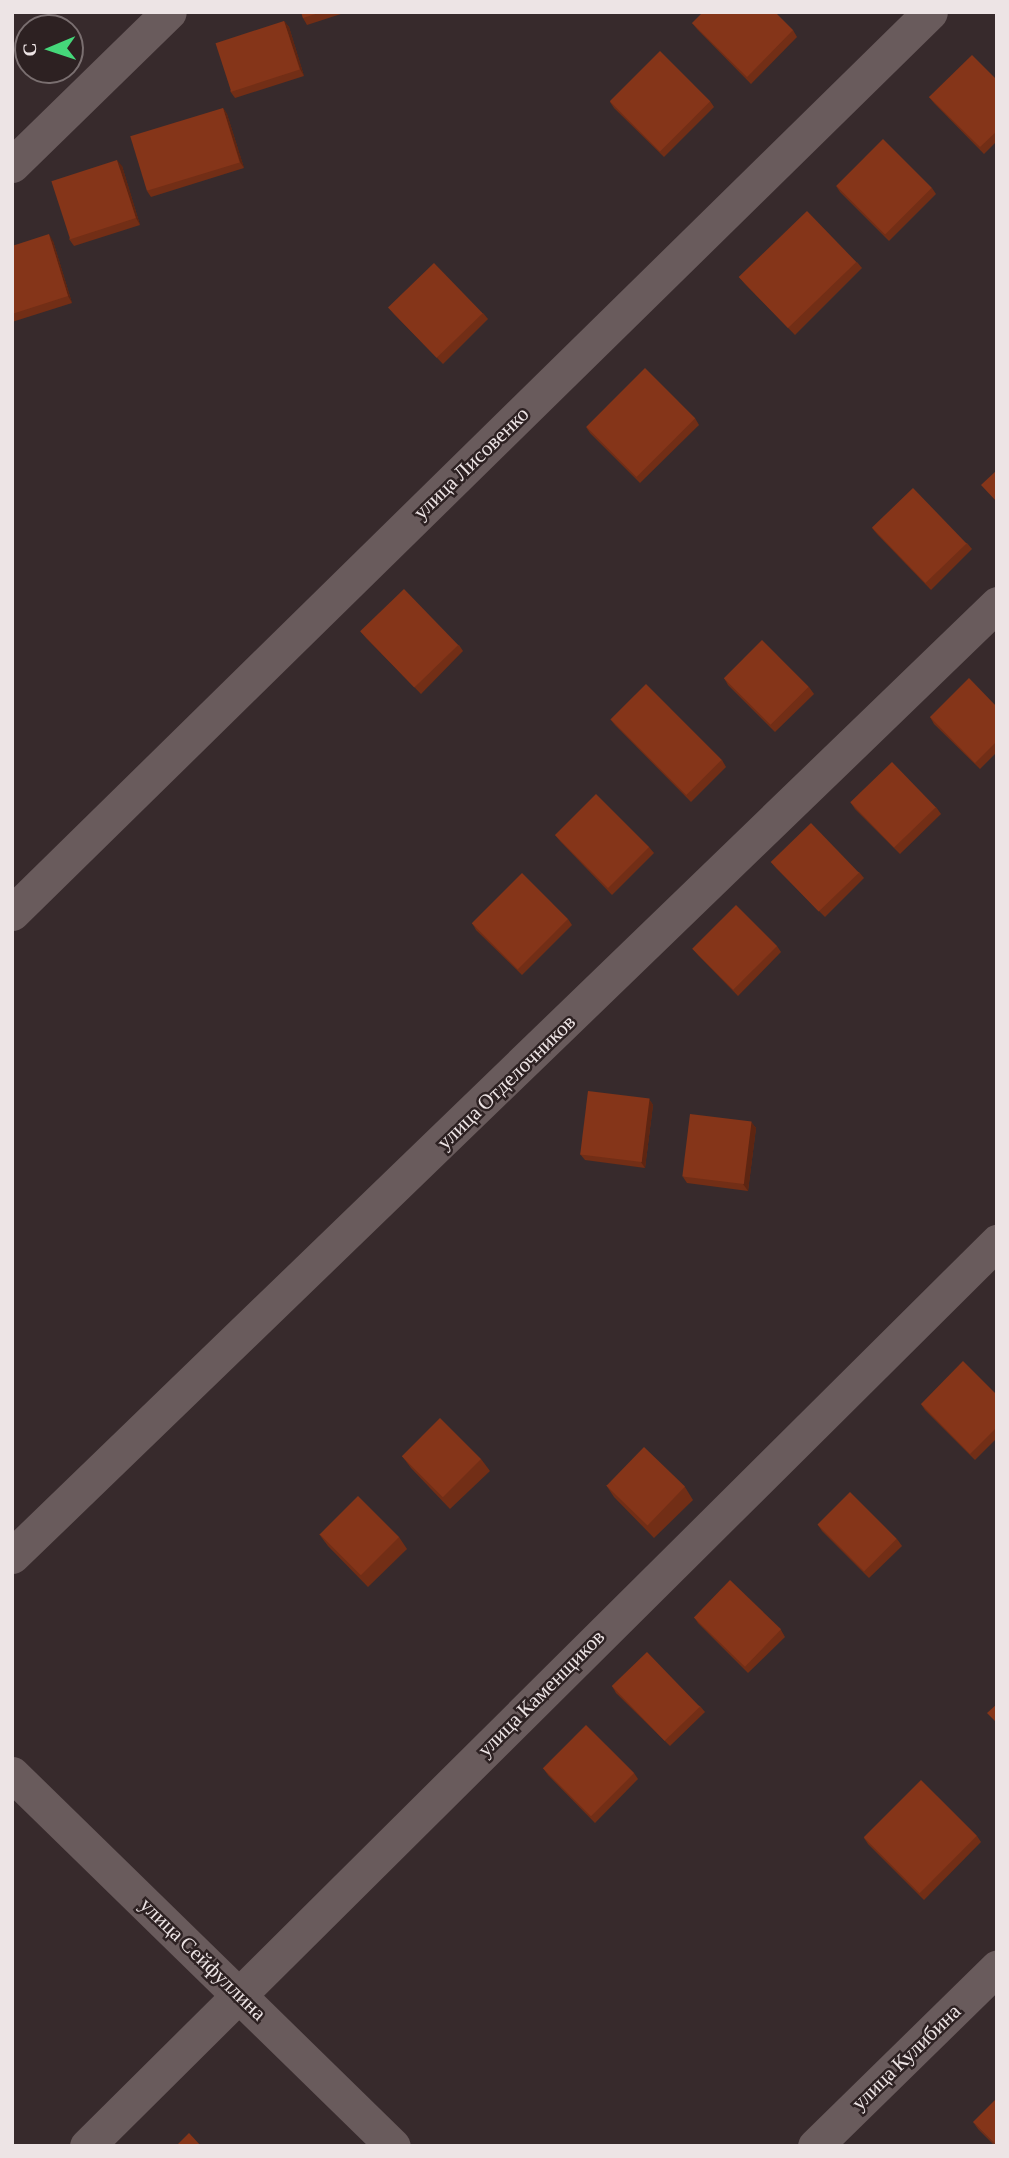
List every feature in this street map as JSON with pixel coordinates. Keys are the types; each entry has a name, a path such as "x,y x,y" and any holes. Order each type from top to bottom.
{"street":[{"path":"12,165 169,12"},
{"name":"улица Лисовенко","path":"12,913 930,12"},
{"name":"улица Отделочников","path":"12,1556 997,604"},
{"name":"улица Каменщиков","path":"87,2146 997,1242"},
{"name":"улица Сейфуллина","path":"12,1774 393,2146"},
{"name":"улица Кулибина","path":"815,2146 997,1968"}],"building":[{"path":"301,12 322,12 303,18"},
{"path":"703,12 775,12 793,30 747,77 692,23"},
{"path":"284,21 300,70 231,92 216,43"},
{"path":"660,51 710,101 660,151 610,101"},
{"path":"972,55 997,80 997,131 980,147 929,97"},
{"path":"223,108 240,163 147,191 130,136"},
{"path":"883,139 932,188 885,234 836,186"},
{"path":"117,160 136,218 70,239 51,181"},
{"path":"807,211 856,262 788,328 739,277"},
{"path":"49,234 68,296 12,314 12,246"},
{"path":"434,263 483,313 437,358 388,307"},
{"path":"645,368 695,418 637,477 586,427"},
{"path":"997,470 997,502 981,485"},
{"path":"913,488 966,543 925,583 872,528"},
{"path":"404,589 458,645 414,687 360,631"},
{"path":"762,640 809,687 770,725 724,678"},
{"path":"969,678 997,707 997,741 975,763 930,717"},
{"path":"646,684 722,760 686,795 611,719"},
{"path":"892,762 936,807 894,848 850,802"},
{"path":"596,794 649,847 608,888 555,835"},
{"path":"811,823 859,873 819,912 771,862"},
{"path":"522,873 568,919 518,969 472,923"},
{"path":"736,905 777,946 733,990 692,949"},
{"path":"588,1091 650,1099 642,1162 580,1155"},
{"path":"690,1114 752,1122 744,1184 682,1177"},
{"path":"963,1361 997,1395 997,1427 970,1454 921,1404"},
{"path":"440,1418 481,1459 443,1497 402,1456"},
{"path":"644,1447 685,1487 647,1525 606,1486"},
{"path":"850,1492 897,1539 864,1571 817,1525"},
{"path":"358,1496 399,1537 361,1575 320,1534"},
{"path":"730,1580 781,1629 745,1667 694,1617"},
{"path":"647,1652 700,1707 665,1741 612,1686"},
{"path":"997,1704 997,1723 987,1713"},
{"path":"586,1725 634,1773 591,1816 543,1768"},
{"path":"921,1780 977,1836 920,1893 864,1837"},
{"path":"997,2098 997,2146 973,2122"},
{"path":"189,2133 201,2146 176,2146"}]}
